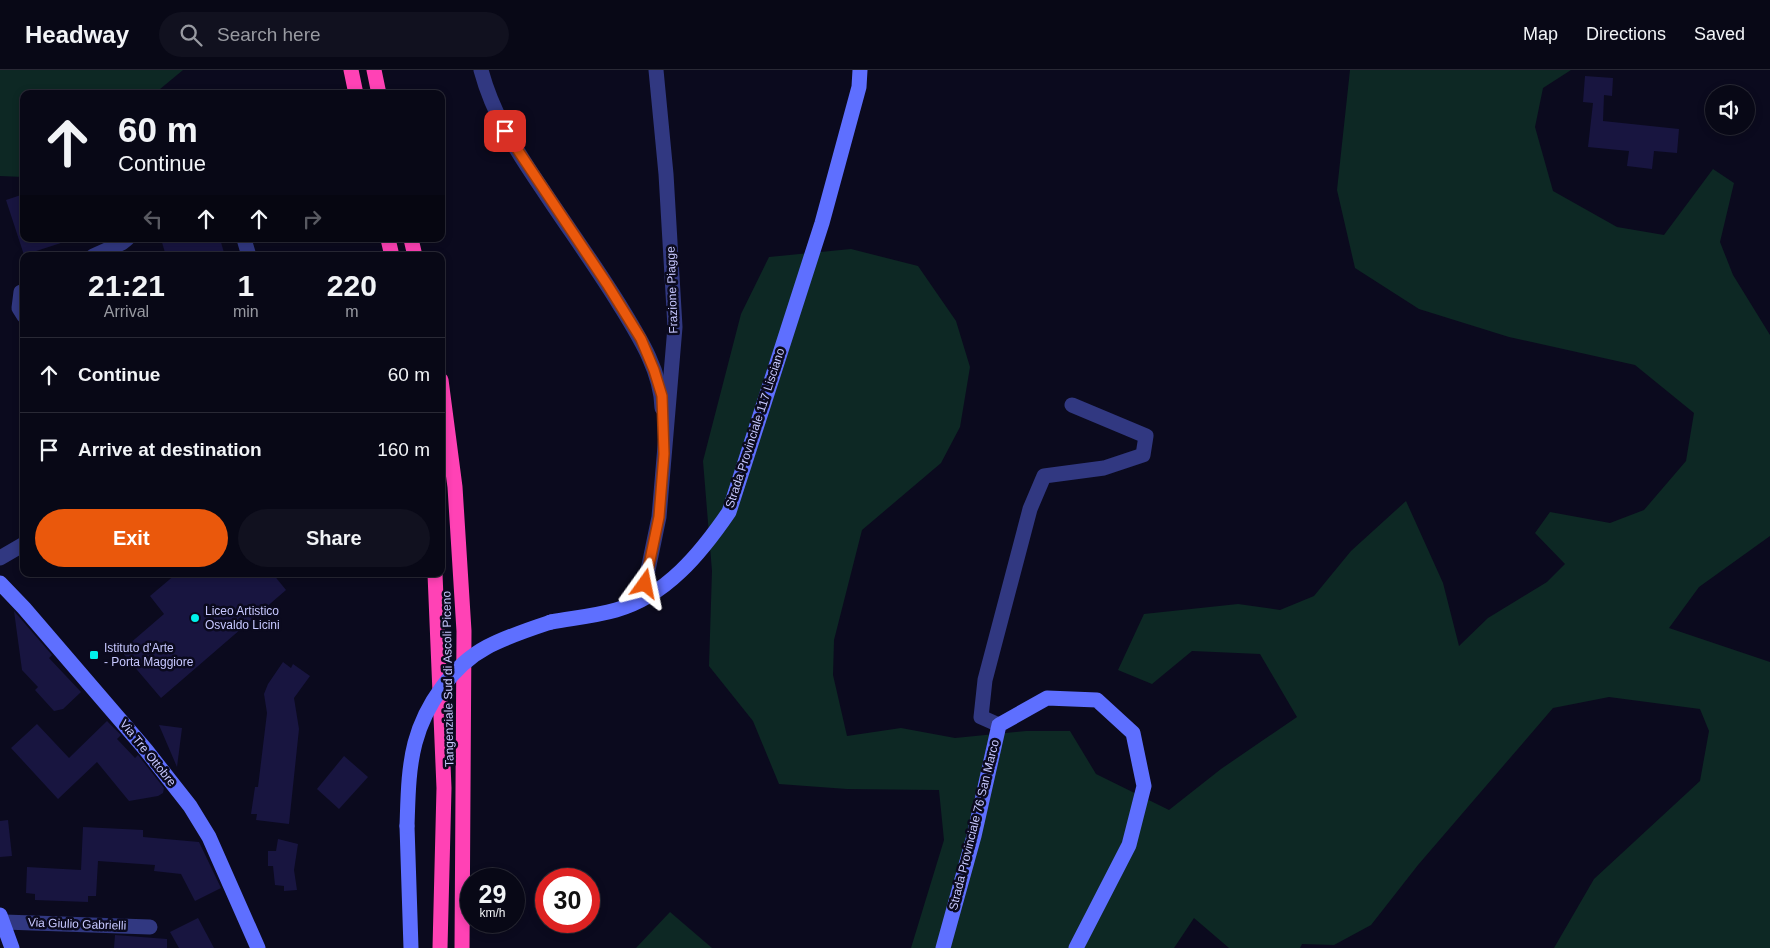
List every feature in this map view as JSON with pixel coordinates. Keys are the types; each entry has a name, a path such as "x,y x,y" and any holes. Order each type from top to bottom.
{"highway":[{"path":"351,70 355,90"},
{"path":"374,70 378,90"},
{"name":"Tangenziale Sud di Ascoli Piceno","path":"445,410 455,486 464,631 462,948"},
{"name":"Tangenziale Sud di Ascoli Piceno","path":"435,577 444,788 440,948"}],"street":[{"path":"481,70 487,92 511,143 607,284 641,339 662,396 664,454"},
{"name":"Frazione Piagge","path":"642,599 659,517 675,327 666,174 656,70"},
{"name":"Strada Provinciale 117 Lisciano","path":"412,948 407,826 409,778 415,742 428,711 444,685 463,665 486,648 512,635 552,622 616,610 642,599 687,567 708,542 729,512 822,223 859,87 860,70"},
{"path":"102,252 123,242"},
{"path":"999,725 981,717 985,680 1030,509 1044,476 1104,468 1143,455 1146,436 1072,405"},
{"path":"0,558 20,546"},
{"name":"Via Tre Ottobre","path":"0,583 24,608 129,730 190,806 209,836 258,948"},
{"name":"Strada Provinciale 76 San Marco","path":"943,948 974,836 999,725 1047,698 1097,700 1133,733 1144,786 1129,845 1076,948"},
{"path":"2,918 12,948"},
{"name":"Via Giulio Gabrielli","path":"2,918 150,927"}],"green space":[{"path":"0,70 183,70 159,90 20,90 20,177 0,176"},
{"path":"1350,70 1571,70 1543,88 1535,127 1553,191 1617,227 1664,235 1713,169 1734,183 1720,242 1733,275 1770,335 1770,536 1699,587 1669,628 1770,662 1770,948 1554,948 1594,879 1700,781 1709,731 1700,709 1609,697 1553,708 1418,865 1371,925 1334,945 1302,944 1300,948 1229,948 1194,918 1174,948 911,948 944,840 939,790 847,789 779,784 753,721 709,666 712,571 703,461 741,314 769,257 851,249 918,266 956,321 970,367 960,427 941,463 862,530 834,640 833,675 847,736 901,728 955,738 1026,731 1070,731 1096,774 1169,810 1221,769 1297,717 1260,654 1192,651 1152,684 1118,670 1144,614 1238,604 1280,610 1314,596 1351,551 1406,501 1443,583 1459,646 1488,618 1547,582 1565,564 1535,533 1550,512 1610,523 1644,510 1686,461 1694,413 1635,365 1509,337 1419,309 1355,268 1337,190"},
{"path":"670,912 712,948 636,948"}],"building":[{"path":"1585,76 1613,78 1612,96 1604,95 1603,121 1679,129 1677,153 1654,151 1652,169 1627,166 1629,151 1588,147 1593,103 1583,102"},
{"path":"20,195 20,242 64,242 33,252 23,252 6,200"},
{"path":"162,242 221,242 224,252 165,252"},
{"path":"172,577 275,577 286,590 161,698 121,651 164,614 150,596"},
{"path":"14,611 52,655 49,658 81,692 63,709 54,711 35,690 38,687 22,670"},
{"path":"283,662 291,668 293,664 310,676 294,698 299,729 289,824 256,820 257,814 251,814 255,787 258,787 267,713 264,694 268,684"},
{"path":"107,721 121,735 117,739 135,758 138,755 164,788 163,793 158,796 129,801 97,762 58,799 11,748 37,724 69,758"},
{"path":"159,725 182,728 177,767"},
{"path":"344,756 368,777 339,809 317,789"},
{"path":"8,820 12,856 0,857 0,821"},
{"path":"83,827 143,830 143,837 199,842 221,888 195,901 181,874 154,871 155,865 98,861 96,896 88,896 88,902 35,900 35,894 26,893 27,867 81,870"},
{"path":"278,839 298,844 294,870 297,890 284,891 284,886 275,885 273,866 268,866 268,851 276,851"},
{"path":"198,918 214,948 179,948 170,932"},
{"path":"115,935 167,939 167,948 114,948"}],"place":[{"name":"Liceo Artistico Osvaldo Licini","path":"195,618"},
{"name":"Istituto d'Arte - Porta Maggiore","path":"94,655"}],"route":[{"path":"505,131 511,143 607,284 641,339 654,370 662,396 664,454 659,517 645,584"}]}
